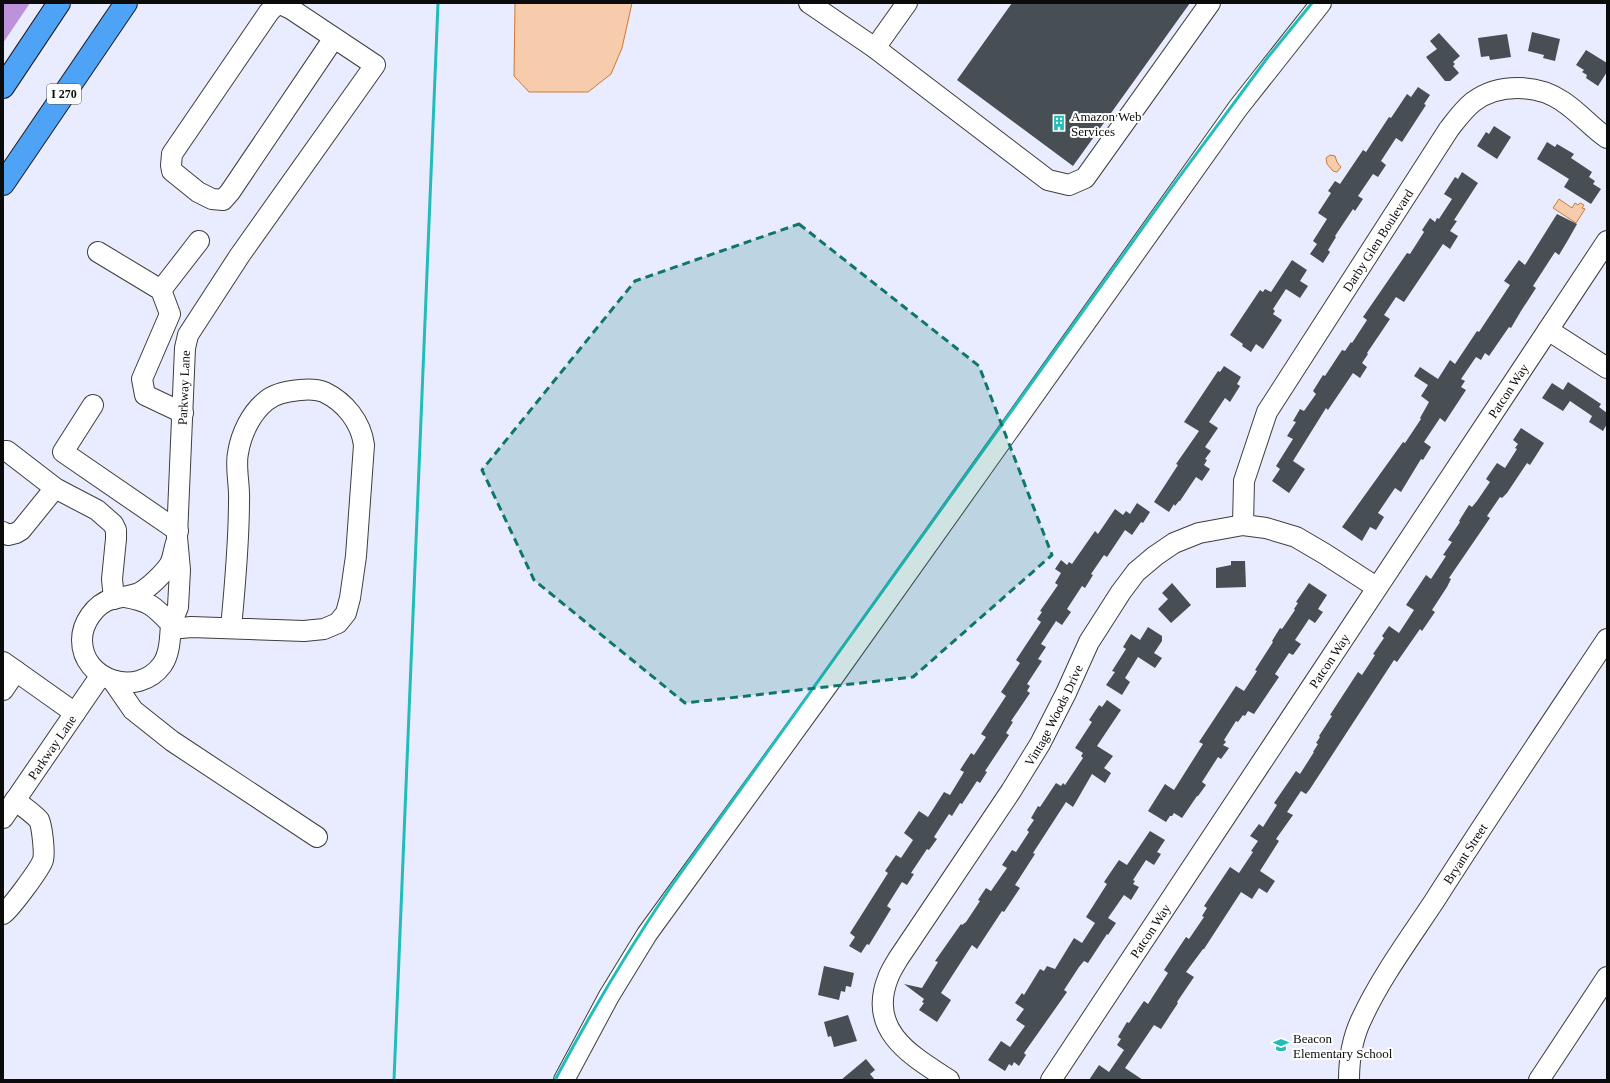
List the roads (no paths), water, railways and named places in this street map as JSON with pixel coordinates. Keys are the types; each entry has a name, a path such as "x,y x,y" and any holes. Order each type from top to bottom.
{"highway":[{"path":"3,87 59,3"},
{"name":"I 270","path":"3,184 126,3"}],"street":[{"path":"278,3 291,9 334,38 230,192 223,200 212,199 198,192 172,171 172,154 269,12 278,3"},
{"path":"809,3 875,48 1048,180 1069,185 1085,178 1210,3"},
{"path":"875,48 907,3"},
{"path":"564,1080 609,996 647,934 677,891 831,680 1238,108 1321,3"},
{"name":"Parkway Lane","path":"171,627 178,607 180,570 178,534 186,348 188,335 240,255 375,66 334,38"},
{"name":"Darby Glen Boulevard","path":"1243,525 1244,481 1267,412 1449,129 1460,115 1474,102 1490,93 1509,88 1527,88 1546,92 1562,100 1607,138"},
{"path":"161,290 199,241"},
{"name":"Patcon Way","path":"1051,1080 1376,587 1607,241"},
{"path":"98,252 161,290 170,314 142,379 145,395 183,413"},
{"path":"1548,330 1607,368"},
{"path":"171,627 304,631 324,630 338,623 346,613 350,598 356,556 364,445 362,432 350,413 334,398 323,392 310,389 285,392 266,400 245,428 237,454 240,500 231,628"},
{"path":"93,405 63,452 178,534"},
{"path":"3,451 7,452 55,488 97,510 113,524 116,530 116,539 112,579 119,598"},
{"path":"3,532 8,535 21,530 55,488"},
{"name":"Vintage Woods Drive","path":"945,1077 900,1045 889,1029 883,1014 883,993 888,978 898,959 1011,791 1040,744 1066,694 1089,642 1121,592 1136,572 1174,543 1199,532 1243,525 1266,528 1296,537 1376,587"},
{"name":"Parkway Lane","path":"119,598 139,593 152,584 170,563 178,534"},
{"path":"107,678 126,684 140,681 152,675 162,665 168,653 171,627 156,609 141,599 119,598 99,606 90,615 84,628 82,641 85,654 91,666 107,678 133,710 172,741 317,837"},
{"name":"Bryant Street","path":"1348,1080 1352,1043 1362,1018 1384,980 1455,868 1607,639"},
{"path":"3,690 9,666 75,713"},
{"name":"Parkway Lane","path":"3,818 75,713 107,678"},
{"path":"3,914 9,910 43,860 43,840 39,821 15,800"},
{"path":"1540,1080 1607,977"}],"railway":[{"path":"394,1080 438,3"},
{"path":"555,1080 610,982 670,888 1174,184 1268,57 1312,3"}],"place":[{"name":"Amazon Web Services","path":"1059,123"},
{"name":"Beacon Elementary School","path":"1281,1045"}]}
